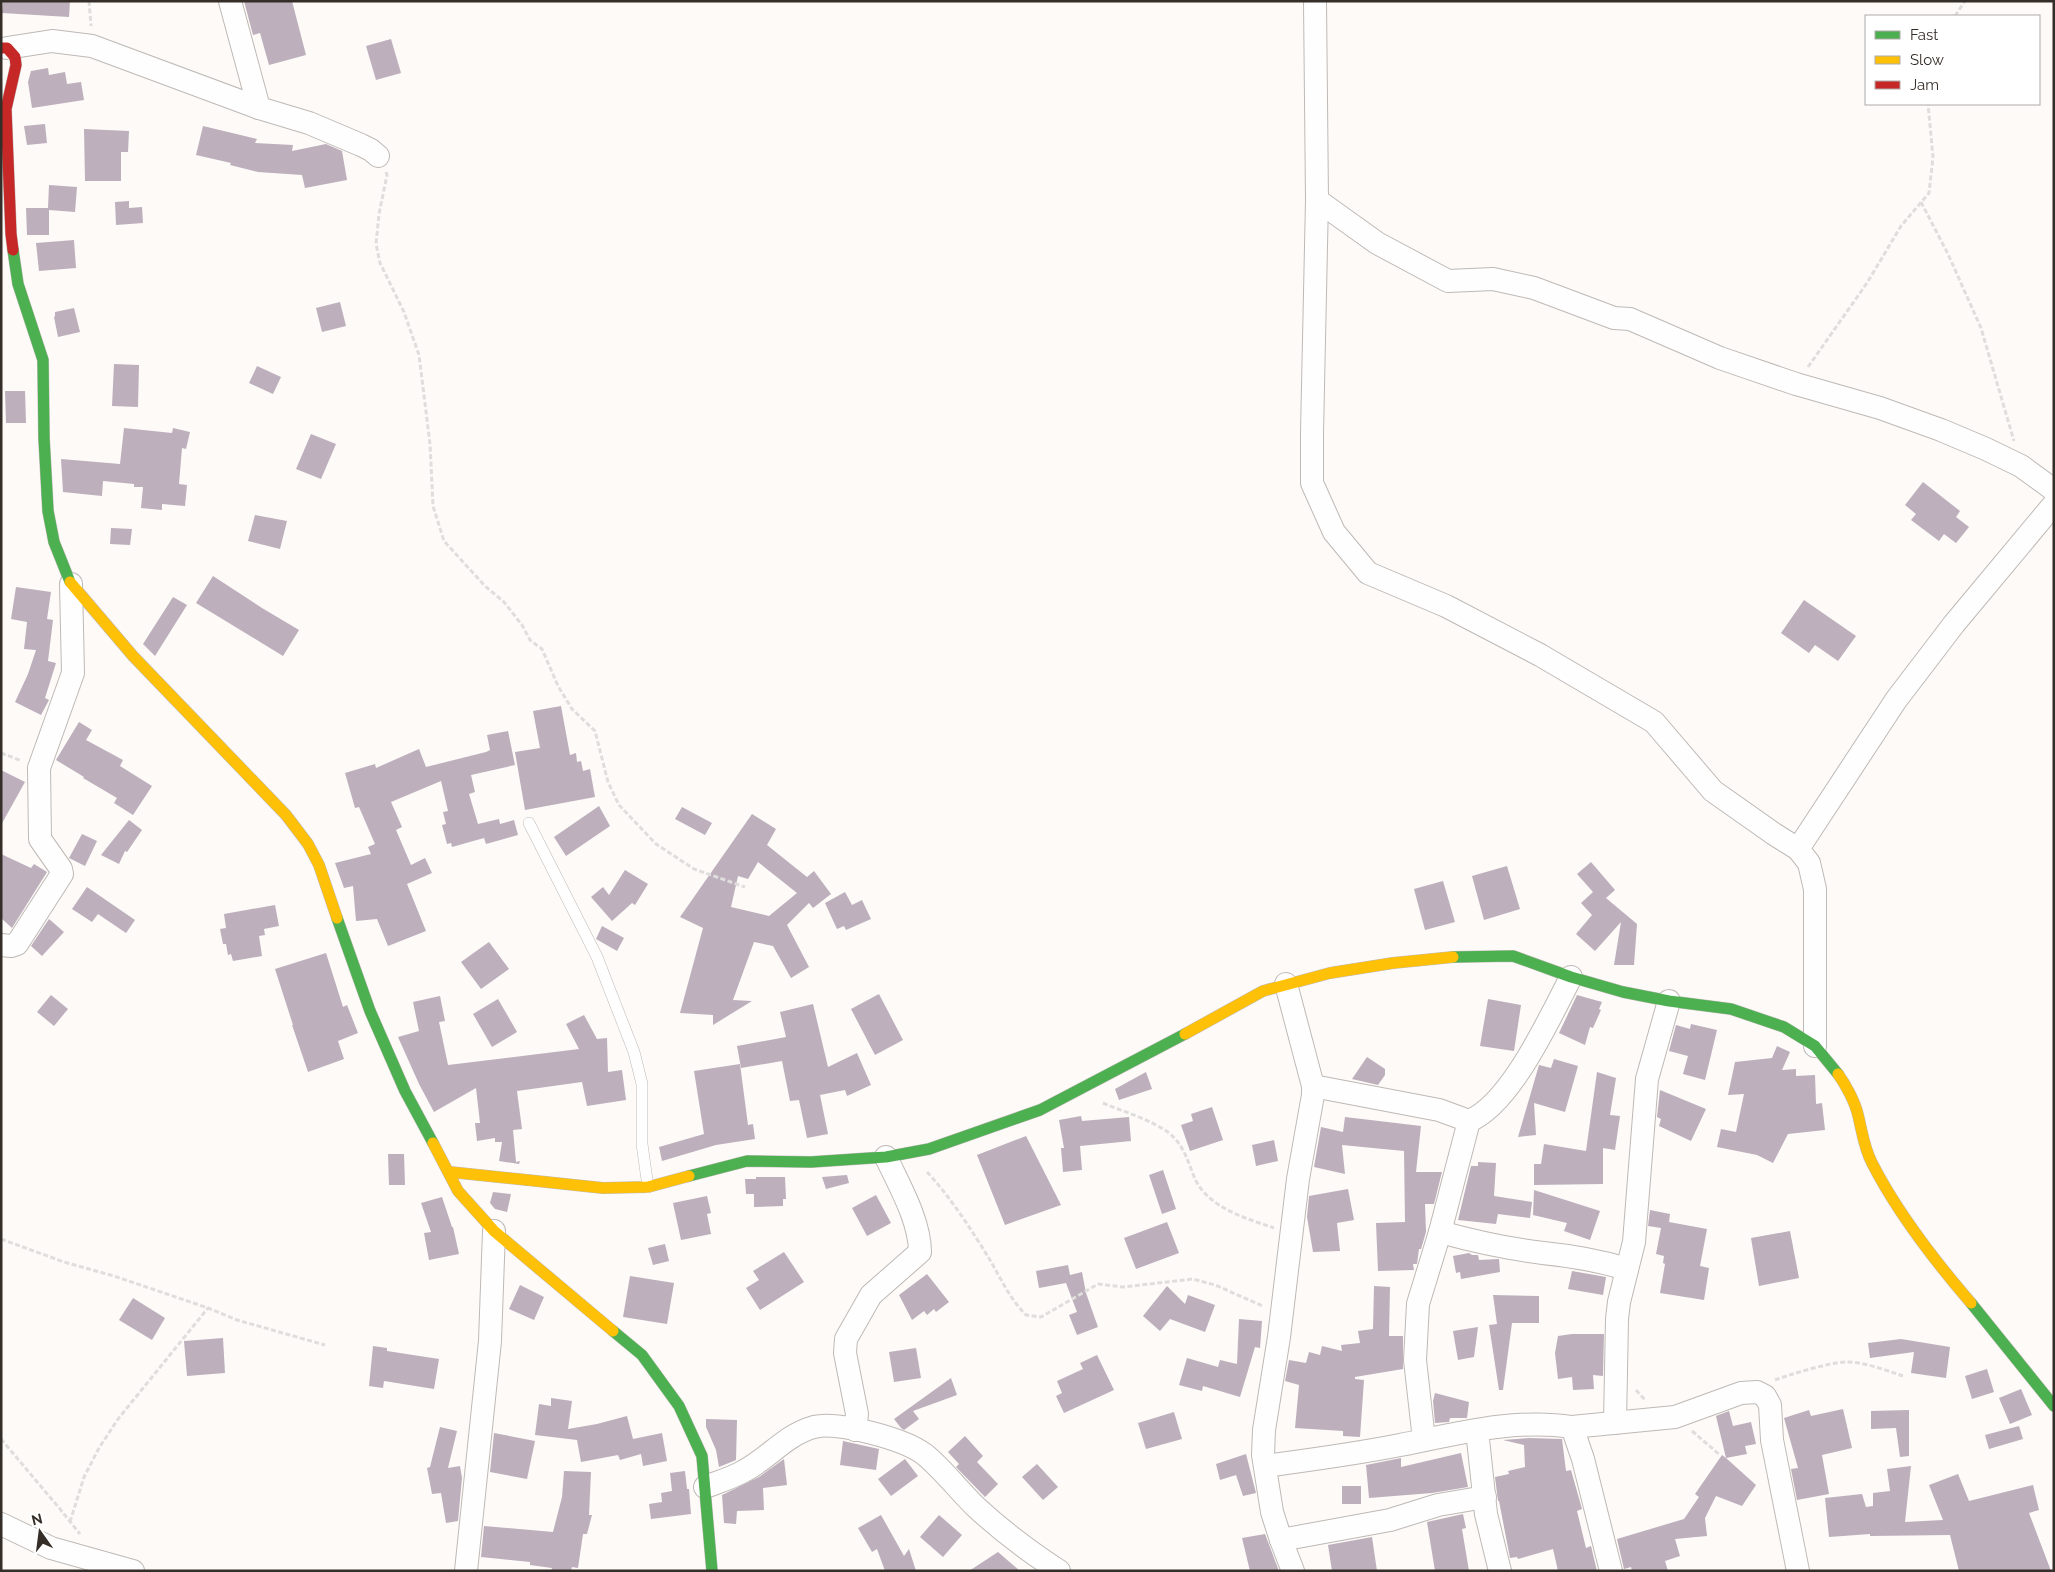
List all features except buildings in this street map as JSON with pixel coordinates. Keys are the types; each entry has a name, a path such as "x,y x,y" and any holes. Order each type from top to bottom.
{"street":[{"path":"230,1 259,108"},
{"path":"1315,1 1317,200 1312,483 1334,532 1368,573 1446,606 1532,651 1654,722 1713,791 1774,834 1798,848 1809,863 1815,889 1815,1046"},
{"path":"4,48 52,41 92,46 259,108 309,123 361,145 378,156"},
{"path":"4,48 15,57 16,65 6,108 10,234 18,284 43,360 44,438 48,511 54,542 71,584 133,656 286,816 308,844 319,865 370,1011 405,1091 458,1190 494,1231 642,1355 679,1406 702,1456 712,1571"},
{"path":"1317,200 1377,244 1448,281 1493,279 1534,288 1614,318 1630,319 1720,358 1796,384 1889,411 1986,449 2021,466 2054,490"},
{"path":"1798,848 1896,700 1954,624 2054,504"},
{"path":"1,945 11,946 17,944 62,874 61,869 40,839 39,768 73,673 71,584"},
{"path":"450,1172 602,1188 648,1187 747,1161 811,1162 909,1154 929,1149 1040,1110 1077,1092 1263,991 1330,973 1393,963 1456,956 1513,956 1571,977 1623,992 1668,1001 1731,1009 1784,1027 1815,1046 1840,1076 1858,1112 1861,1132 1871,1161 1889,1193 1932,1258 1987,1322 2054,1406"},
{"path":"1313,1086 1439,1110 1469,1121 1480,1116 1489,1108 1524,1066 1571,977"},
{"path":"1286,984 1314,1095 1298,1179 1293,1235 1264,1430 1265,1466 1272,1512 1293,1571"},
{"path":"1615,1424 1617,1319 1634,1236 1647,1079 1668,1001"},
{"path":"1424,1440 1415,1360 1417,1311 1469,1121"},
{"path":"855,1430 857,1414 845,1353 846,1339 871,1295 920,1252 920,1239 916,1226 886,1157"},
{"path":"466,1571 490,1341 494,1231"},
{"path":"1440,1232 1459,1238 1597,1260 1626,1269"},
{"path":"1265,1466 1329,1458 1477,1430 1544,1424 1572,1427 1675,1417 1741,1393 1757,1392 1765,1396 1770,1405 1772,1440 1798,1571"},
{"path":"705,1486 745,1471 784,1442 805,1430 817,1426 855,1430 898,1440 923,1454 978,1509 1024,1548 1059,1571"},
{"path":"1572,1427 1611,1571"},
{"path":"1477,1430 1486,1514 1500,1571"},
{"path":"1281,1540 1390,1520 1438,1505 1485,1497"},
{"path":"1,1524 51,1548 132,1571"}],"lane":[{"path":"529,823 597,957 634,1052 642,1084 642,1144 648,1187"}],"path":[{"path":"1956,15 1966,1"},
{"path":"1796,384 1867,283 1901,226 1929,193 1933,156 1928,105"},
{"path":"378,156 385,166 387,175 379,214 376,244 380,263 404,312 419,355 430,444 433,506 444,541 485,586 504,602 522,625 530,640 542,649 558,686 572,709 595,731 608,782 619,805 656,844 694,869 745,887"},
{"path":"1921,202 1948,254 1981,328 2021,466"},
{"path":"1077,1092 1149,1122 1168,1133 1177,1141 1188,1158 1196,1179 1206,1195 1234,1214 1293,1235"},
{"path":"909,1154 938,1184 989,1258 1015,1303 1026,1315 1040,1317 1098,1284 1123,1287 1193,1279 1215,1285 1282,1315"},
{"path":"1,1239 64,1262 114,1276 208,1308 237,1320 325,1344"},
{"path":"70,1522 84,1477 99,1448 118,1419 208,1308"},
{"path":"1757,1392 1778,1379 1831,1364 1848,1362 1879,1368 1903,1376"},
{"path":"1616,1370 1647,1401"},
{"path":"1675,1417 1720,1455"},
{"path":"1,1440 80,1535"}],"traffic: fast":[{"path":"13,250 18,284 43,360 44,438 48,511 54,542 70,582"},
{"path":"337,918 370,1011 405,1091 433,1143"},
{"path":"1453,957 1513,956 1571,977 1623,992 1669,1001 1731,1009 1784,1027 1815,1046 1838,1074"},
{"path":"689,1176 747,1161 811,1162 886,1157 929,1149 1040,1110 1185,1034"},
{"path":"1971,1303 2054,1406"},
{"path":"613,1331 642,1355 679,1406 702,1456 712,1571"}],"traffic: slow":[{"path":"70,582 133,656 286,815 308,844 319,865 337,918"},
{"path":"1185,1034 1263,991 1330,973 1393,963 1453,957"},
{"path":"1838,1074 1855,1105 1867,1151 1882,1182 1917,1236 1971,1303"},
{"path":"433,1143 458,1191 494,1231 613,1331"},
{"path":"450,1172 603,1188 648,1187 689,1176"}],"traffic: jam":[{"path":"1,48 7,48 15,57 16,65 6,109 13,250"}]}
